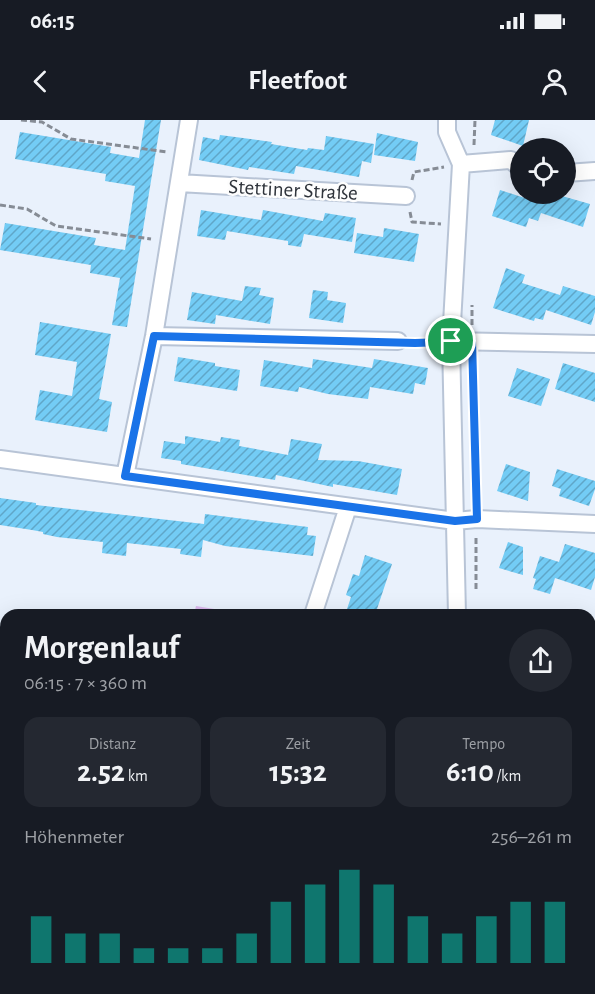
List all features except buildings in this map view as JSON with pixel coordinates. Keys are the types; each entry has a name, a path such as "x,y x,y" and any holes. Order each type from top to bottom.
{"street":[{"path":"125,476 154,336 189,120"},
{"path":"447,120 447,132 467,163 457,226 451,341 457,609"},
{"path":"467,163 510,160"},
{"path":"576,172 595,171"},
{"name":"Stettiner Straße","path":"179,183 406,196"},
{"path":"154,336 398,341"},
{"path":"451,341 595,344"},
{"path":"0,459 455,521 477,519 595,524"},
{"path":"315,609 348,507"}],"path":[{"path":"21,120 42,122 71,139 182,155"},
{"path":"457,226 412,222 406,196 414,172 467,163 475,120"},
{"path":"0,206 27,209 56,226 146,240 169,238"},
{"path":"472,305 477,519 476,594"},
{"path":"398,341 451,341"}],"shaded area":[{"path":"196,606 214,609 195,609"}],"route":[{"path":"154,336 415,343 451,341 472,341 477,519 455,521 125,476 154,336"}]}
